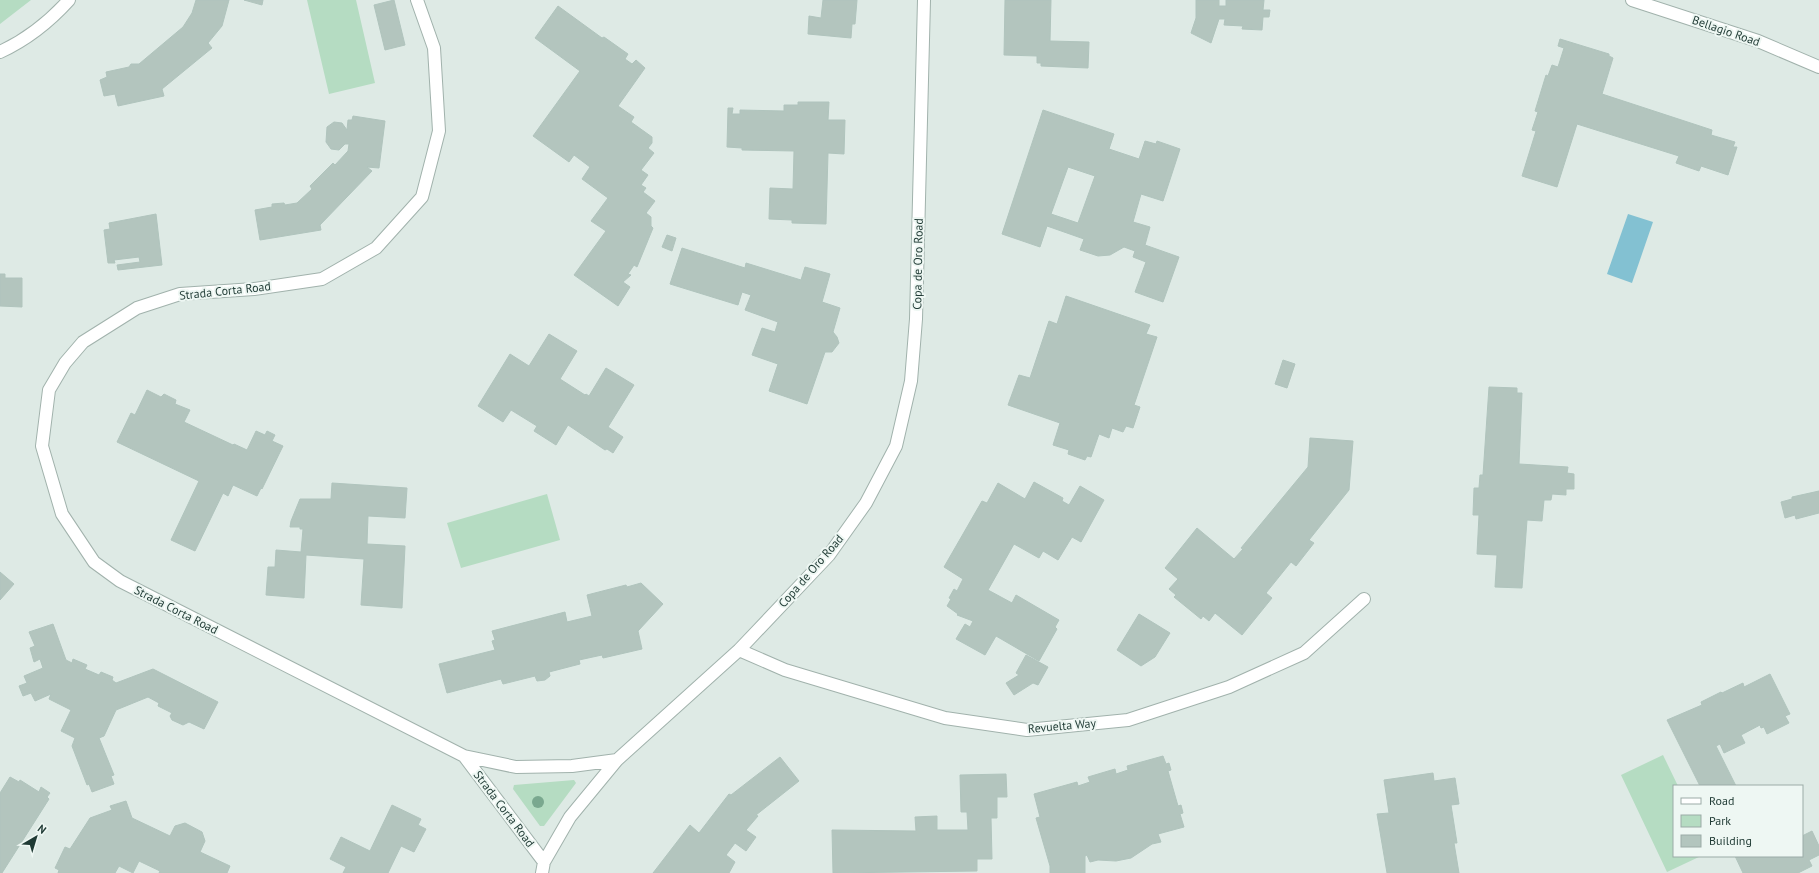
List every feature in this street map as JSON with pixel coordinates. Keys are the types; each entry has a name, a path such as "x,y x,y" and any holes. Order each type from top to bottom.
{"street":[{"path":"0,52 17,44 58,13 69,0"},
{"name":"Strada Corta Road","path":"418,0 434,48 439,131 422,197 376,248 322,279 254,289 180,294 137,308 83,342 65,363 49,390 42,446 62,514 94,562 120,581 464,756 516,767 572,766 617,760"},
{"name":"Copa de Oro Road","path":"543,868 570,817 617,760 739,650 829,555 866,503 896,446 911,381 916,319 924,0"},
{"name":"Bellagio Road","path":"1632,0 1758,41 1819,67"},
{"name":"Revuelta Way","path":"739,650 785,670 946,718 1027,730 1128,720 1229,687 1304,653 1364,598"},
{"name":"Strada Corta Road","path":"464,756 543,868"}],"green space":[{"path":"0,0 31,0 0,24"},
{"path":"307,0 356,0 375,83 329,94"},
{"path":"547,494 560,540 461,568 447,523"},
{"path":"1663,755 1678,785 1673,785 1673,857 1699,857 1667,872 1621,775"},
{"path":"574,780 576,783 544,826 540,826 513,789 514,785"}],"water":[{"path":"1628,214 1653,222 1632,283 1607,274"}],"building":[{"path":"196,0 229,0 222,26 208,43 212,48 162,89 164,96 118,106 115,94 104,96 100,80 107,77 106,72 129,67 131,64 139,64 183,27 192,13"},
{"path":"244,0 263,0 262,5"},
{"path":"394,0 405,45 385,50 374,5"},
{"path":"823,0 857,0 855,24 852,24 851,38 808,34 809,16 821,18"},
{"path":"1005,0 1051,0 1050,41 1089,42 1088,68 1041,66 1041,63 1037,63 1037,56 1004,55"},
{"path":"1196,0 1219,0 1219,6 1226,6 1226,0 1264,0 1263,10 1270,10 1269,17 1263,17 1262,30 1242,29 1243,26 1224,25 1225,19 1219,19 1211,43 1191,33 1196,18"},
{"path":"558,6 602,38 604,37 628,54 625,59 632,64 636,60 645,68 618,106 634,117 631,122 652,137 652,143 648,148 654,153 641,170 648,175 641,185 646,188 643,192 655,201 646,213 651,217 651,226 653,228 637,267 634,265 628,274 631,275 623,282 630,287 618,306 574,275 606,231 591,221 608,198 582,179 590,167 574,155 569,162 533,136 580,71 535,38"},
{"path":"1560,39 1609,54 1609,56 1613,58 1602,94 1712,130 1711,135 1735,142 1733,147 1737,147 1728,175 1701,166 1699,171 1676,163 1679,156 1577,124 1557,187 1522,176 1536,131 1532,130 1538,112 1535,111 1546,75 1548,76 1552,65 1558,67 1564,48 1558,46"},
{"path":"798,102 829,102 828,120 845,120 844,154 828,153 826,224 792,223 792,220 769,219 770,188 793,189 794,151 742,150 742,148 727,147 728,108 733,108 732,114 740,114 740,110 784,111 784,105 798,105"},
{"path":"1043,110 1114,134 1109,149 1139,159 1145,141 1156,144 1157,141 1180,149 1163,201 1141,194 1133,222 1150,227 1145,245 1179,257 1163,302 1135,292 1146,262 1133,257 1135,251 1124,247 1110,255 1098,256 1080,250 1084,239 1047,226 1040,247 1002,234","holes":["1068,167 1095,176 1078,223 1051,214"]},
{"path":"353,116 385,121 379,168 367,167 372,171 320,225 321,230 260,240 255,210 272,207 272,204 284,203 285,205 297,203 312,189 310,186 333,163 335,165 348,151 349,144 345,144 339,150 331,149 326,142 327,127 334,122 342,123 347,130 348,120 352,120"},
{"path":"156,214 162,265 118,270 117,265 140,262 139,257 114,260 115,263 108,263 104,230 110,229 109,223"},
{"path":"667,235 676,238 672,251 662,247"},
{"path":"682,248 745,268 746,263 801,280 805,267 830,274 822,302 840,308 833,332 839,343 832,352 825,352 807,404 769,391 778,364 752,355 762,328 775,332 778,322 745,310 751,295 742,292 738,305 670,284"},
{"path":"0,274 5,274 5,278 22,278 22,307 0,306"},
{"path":"1066,296 1150,325 1146,334 1157,337 1134,405 1140,407 1133,428 1126,426 1123,432 1112,428 1109,438 1099,434 1091,457 1087,456 1085,460 1068,454 1069,450 1053,445 1060,423 1008,405 1019,375 1030,378 1049,321 1057,324"},
{"path":"549,334 577,351 560,379 585,395 586,394 589,396 606,368 634,385 608,427 623,437 613,453 607,449 605,450 568,425 556,445 534,431 537,426 511,410 503,422 478,406 510,354 529,366"},
{"path":"1283,360 1295,364 1287,388 1275,384"},
{"path":"1489,387 1517,388 1517,393 1522,393 1519,464 1568,467 1567,473 1574,474 1574,489 1566,489 1566,495 1552,494 1551,500 1544,500 1542,521 1527,520 1522,588 1495,587 1497,555 1477,554 1479,515 1473,515 1474,488 1479,488 1480,475 1483,475"},
{"path":"147,390 161,397 164,394 176,400 175,404 190,410 184,422 233,445 234,444 247,450 256,431 265,435 267,431 275,435 272,441 283,446 262,489 261,488 257,496 233,485 228,496 223,493 195,551 171,540 199,481 117,442 131,413 135,415"},
{"path":"1310,438 1353,441 1349,490 1309,540 1314,543 1296,566 1291,562 1266,593 1272,598 1242,635 1215,613 1209,621 1203,616 1201,619 1174,597 1176,595 1169,589 1178,579 1165,568 1197,528 1234,559 1243,549 1241,548 1308,467"},
{"path":"1034,482 1063,498 1062,501 1069,505 1080,486 1104,500 1081,542 1072,537 1058,560 1043,551 1039,558 1014,544 988,590 1012,603 1016,595 1059,620 1055,627 1057,629 1039,661 996,636 985,655 956,639 965,624 970,627 973,621 957,615 958,614 947,606 954,589 957,591 963,579 944,567 982,501 987,503 998,483 1025,499"},
{"path":"332,483 407,488 405,518 368,516 367,544 405,546 402,608 361,605 364,559 306,555 304,598 266,595 268,567 275,567 276,550 301,552 303,529 300,529 300,527 290,527 300,499 331,499"},
{"path":"1819,491 1819,513 1796,519 1795,515 1785,518 1781,502 1792,499 1792,497"},
{"path":"0,572 14,584 0,600"},
{"path":"641,583 663,604 638,631 642,649 603,658 602,655 579,660 580,664 549,672 550,676 545,680 537,681 535,676 503,684 501,679 447,693 439,664 495,650 492,641 495,640 492,631 565,612 567,622 592,616 587,595 626,585 627,587"},
{"path":"1139,614 1170,633 1155,657 1141,666 1117,650"},
{"path":"53,624 66,660 72,663 73,659 87,665 85,669 99,675 101,672 113,677 112,680 116,683 153,669 218,702 204,729 189,722 183,725 172,720 170,716 172,713 158,706 159,703 148,697 116,710 104,736 99,738 114,775 111,776 114,784 92,792 89,784 87,785 72,746 75,738 61,731 71,710 49,699 51,694 35,701 31,693 23,696 19,686 27,683 24,676 43,668 40,659 34,662 30,648 35,646 29,632"},
{"path":"1026,655 1048,667 1038,685 1033,683 1014,695 1006,683 1019,675 1016,673"},
{"path":"1770,674 1790,714 1785,716 1789,723 1767,734 1764,727 1761,728 1760,725 1741,735 1745,743 1724,753 1720,744 1716,746 1736,785 1700,785 1667,720 1702,705 1701,702 1721,692 1722,693 1743,683 1744,687"},
{"path":"1163,756 1166,764 1169,763 1171,770 1168,771 1178,806 1181,805 1183,813 1180,814 1184,827 1158,834 1161,842 1152,844 1131,858 1116,861 1098,860 1090,862 1087,855 1085,856 1085,873 1050,873 1050,866 1036,818 1040,817 1034,794 1077,782 1078,786 1090,782 1088,777 1115,769 1116,774 1128,770 1127,766"},
{"path":"780,757 799,781 756,815 758,816 746,830 756,837 746,851 735,843 726,855 735,862 729,873 653,873 690,825 699,833 729,794 731,795"},
{"path":"1433,773 1434,781 1455,778 1459,804 1451,805 1457,843 1454,843 1459,873 1387,873 1377,814 1389,813 1384,780"},
{"path":"1006,774 1007,797 997,797 997,818 991,818 992,859 977,859 977,871 833,873 832,830 916,831 915,817 937,816 937,830 968,830 967,812 961,812 960,775"},
{"path":"10,777 19,782 20,780 39,792 41,787 50,793 47,797 49,799 2,873 0,873 0,793"},
{"path":"126,801 132,818 170,836 175,826 185,823 202,832 205,841 200,852 230,866 227,873 159,873 160,871 139,861 133,873 119,866 115,873 58,873 59,870 55,868 65,847 70,849 90,818 112,810 110,806"},
{"path":"392,805 421,819 418,825 426,829 414,852 401,846 388,873 343,873 346,867 330,859 341,837 370,851"},
{"path":"1812,831 1819,846 1819,855 1809,860 1812,866 1798,873 1743,873 1735,857 1803,857 1803,836"}]}
